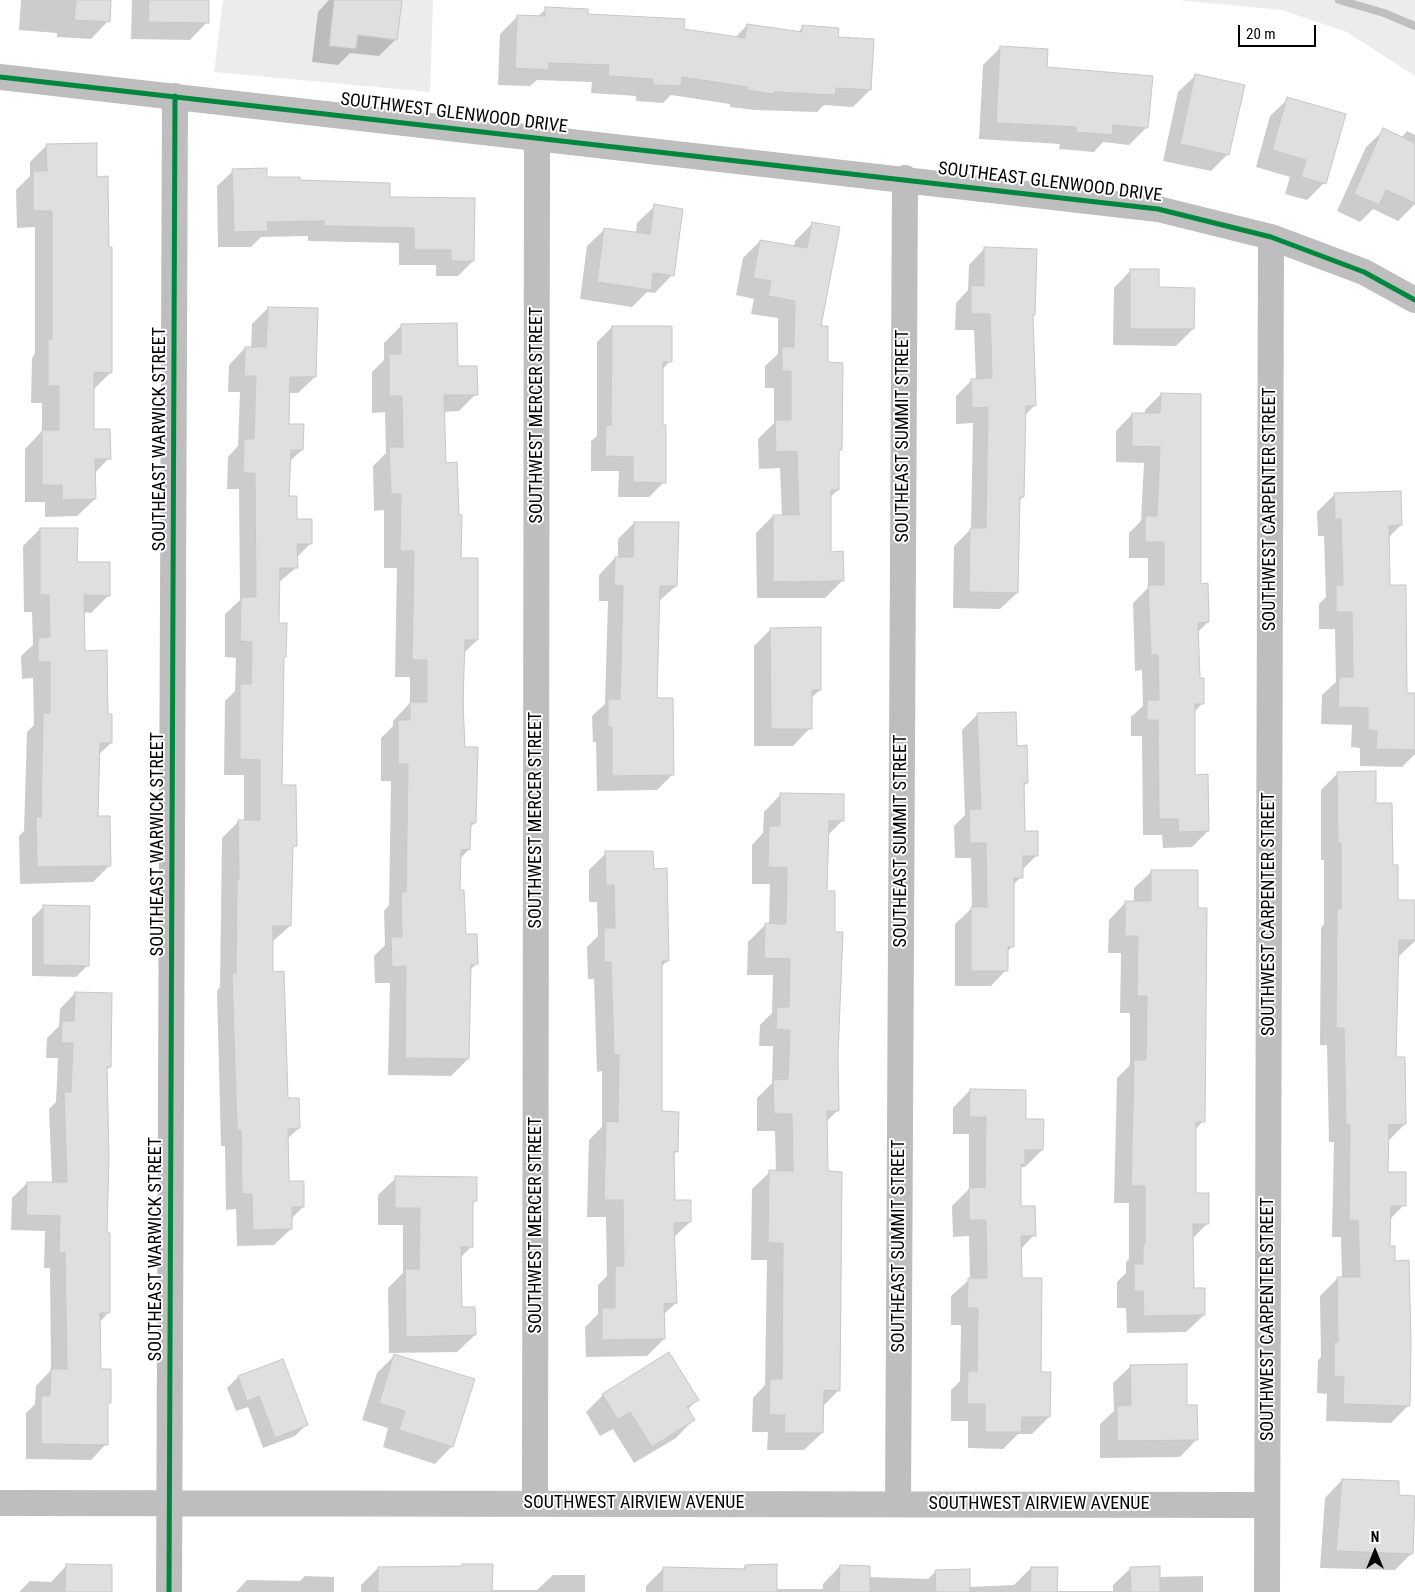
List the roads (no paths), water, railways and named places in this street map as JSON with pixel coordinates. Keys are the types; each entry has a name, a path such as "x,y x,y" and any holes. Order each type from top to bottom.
{"street":[{"name":"SOUTHWEST GLENWOOD DRIVE","path":"0,77 905,178"},
{"name":"SOUTHEAST WARWICK STREET","path":"169,1592 175,96"},
{"name":"SOUTHWEST MERCER STREET","path":"536,1502 537,138"},
{"name":"SOUTHEAST GLENWOOD DRIVE","path":"905,178 1158,209 1271,237 1364,272 1415,300"},
{"name":"SOUTHEAST SUMMIT STREET","path":"898,1504 905,178"},
{"name":"SOUTHWEST CARPENTER STREET","path":"1267,1592 1271,237"},
{"name":"SOUTHWEST AIRVIEW AVENUE","path":"0,1503 536,1502 1267,1505"}],"waterway":[{"path":"1339,0 1384,13 1415,26"}]}
